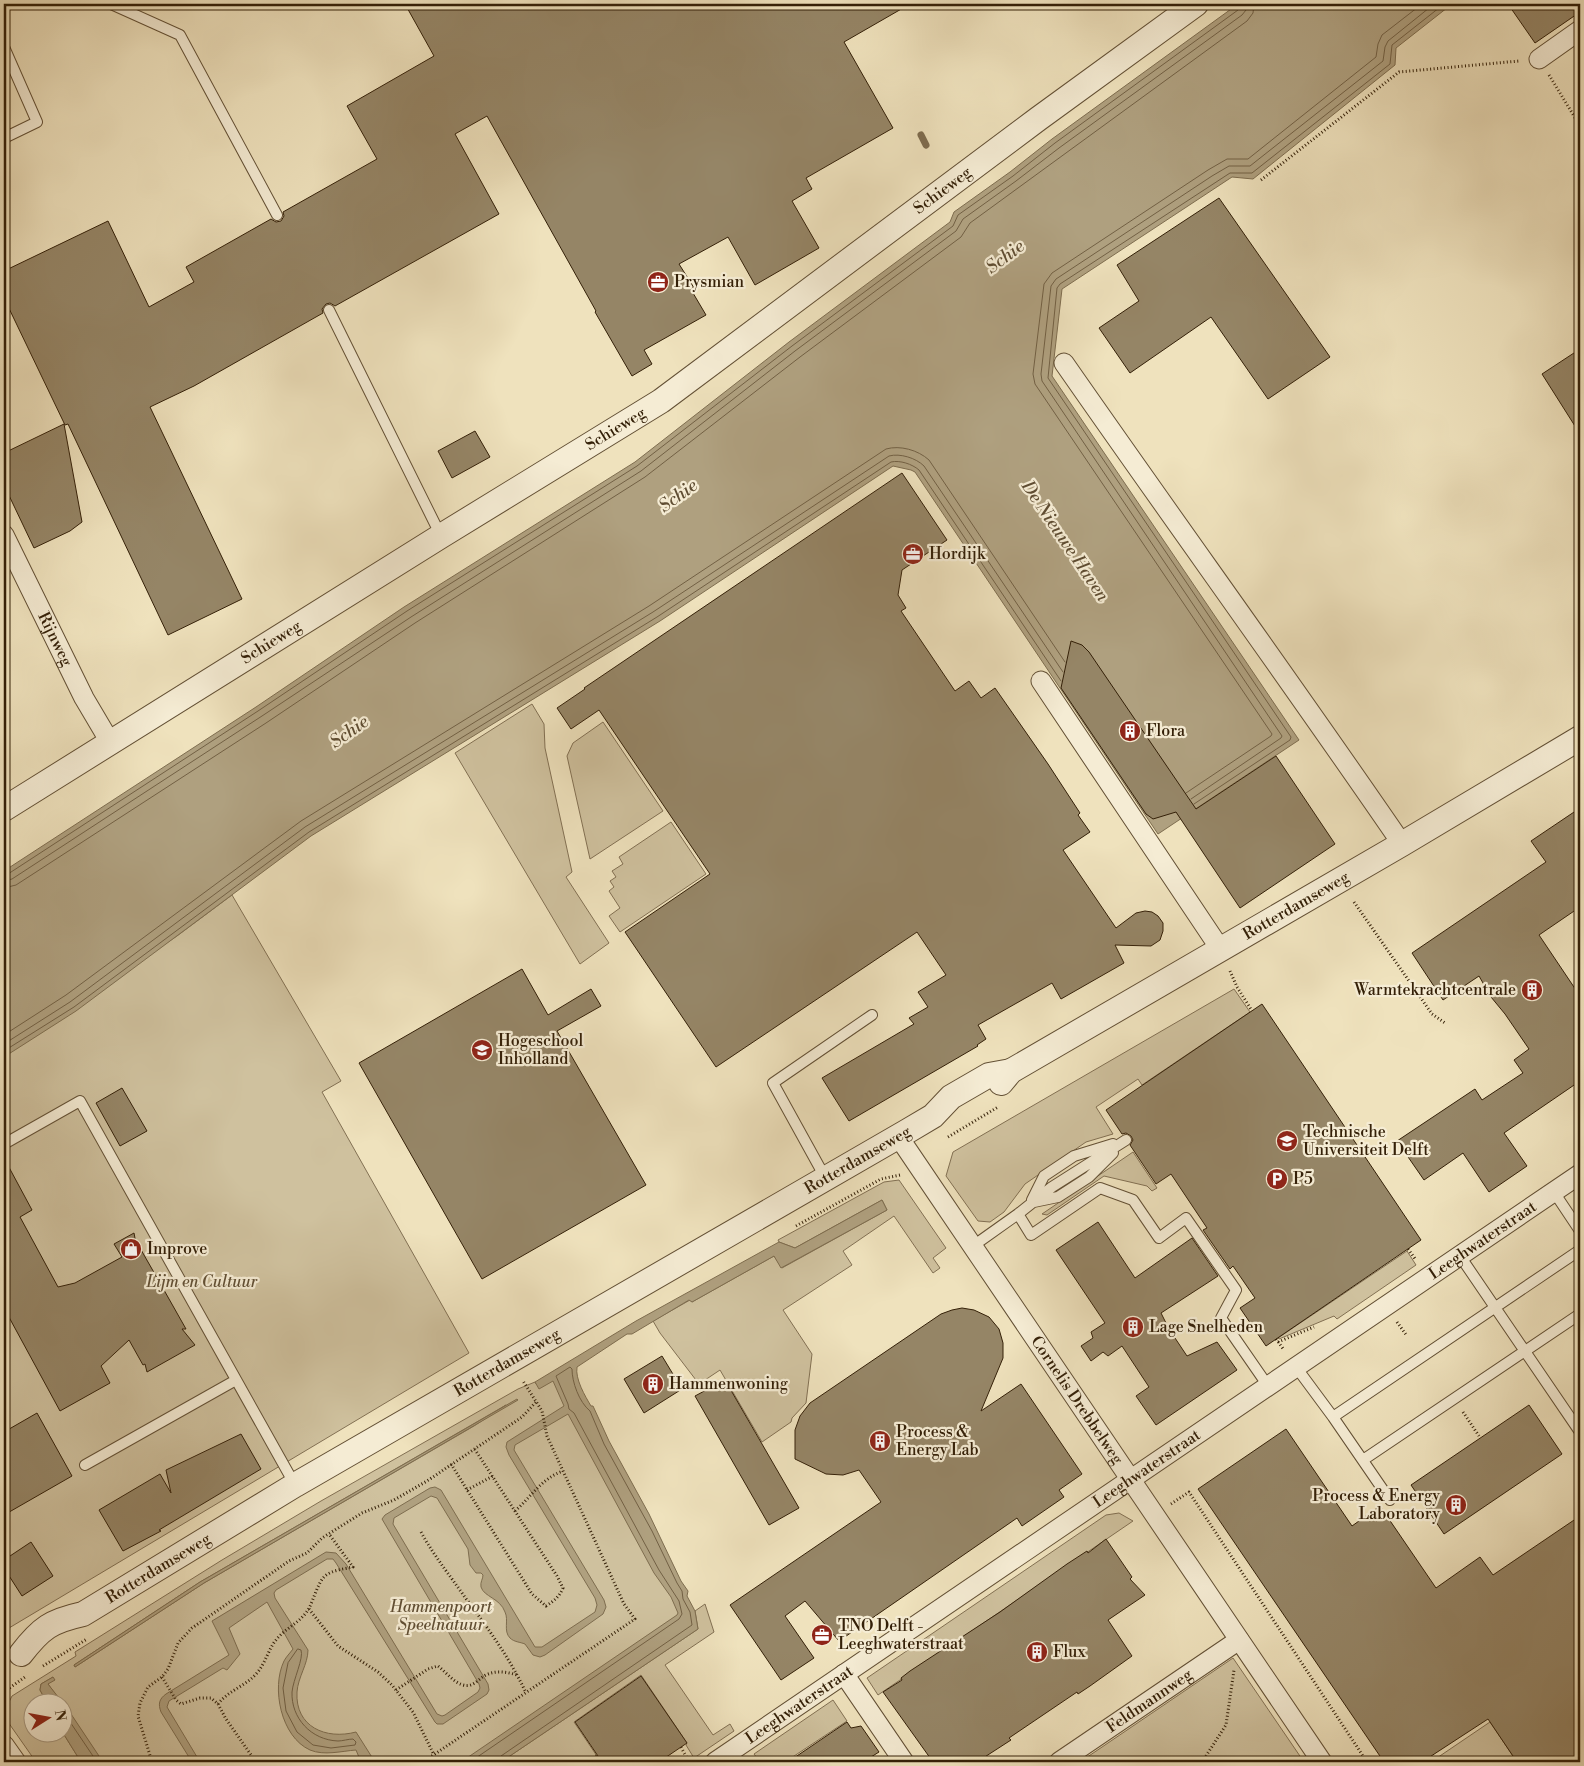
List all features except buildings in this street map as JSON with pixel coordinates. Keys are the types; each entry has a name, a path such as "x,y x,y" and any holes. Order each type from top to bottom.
{"street":[{"name":"Schieweg","path":"4,809 661,401 1038,119 1196,4"},
{"path":"1539,59 1580,30"},
{"path":"1064,363 1329,737 1402,844"},
{"name":"Rijnweg","path":"4,535 84,698 110,742"},
{"path":"1041,681 1221,950"},
{"name":"Rotterdamseweg","path":"12,1660 43,1649 70,1633 83,1614 295,1485 933,1116 951,1097 989,1075 1011,1071 1221,950 1580,738"},
{"name":"Cornelis Drebbelweg","path":"898,1136 1322,1762"},
{"name":"Leeghwaterstraat","path":"714,1762 1580,1174"},
{"name":"Feldmannweg","path":"1059,1762 1239,1640"},
{"path":"844,1674 904,1762"},
{"path":"4,1745 16,1762"}],"lane":[{"path":"111,4 180,35 277,215"},
{"path":"4,47 37,122 4,138"},
{"path":"329,310 441,536"},
{"path":"826,1179 773,1083 872,1014"},
{"path":"4,1144 80,1101 295,1485"},
{"path":"973,1246 1067,1176 1126,1140"},
{"path":"1018,1214 1031,1235 1100,1188 1133,1200 1159,1238 1186,1218 1236,1290 1221,1318 1268,1386"},
{"path":"1554,1192 1580,1231"},
{"path":"1333,1417 1580,1250"},
{"path":"1460,1256 1580,1432"},
{"path":"1363,1460 1580,1314"},
{"path":"1296,1367 1390,1500"},
{"path":"85,1465 236,1380"}],"path":[{"path":"1262,180 1400,72 1539,59 1580,126"},
{"path":"1354,902 1432,1014 1445,1023"},
{"path":"1231,973 1237,987 1252,1011"},
{"path":"1276,1339 1280,1344"},
{"path":"423,1762 635,1619 624,1604 547,1436 542,1411 523,1381"},
{"path":"1454,1398 1479,1436"},
{"path":"152,1762 138,1716 140,1703 148,1687 162,1677 168,1669 178,1643 192,1628 289,1562 307,1553 322,1538 362,1513 402,1495 451,1464 522,1417 536,1402"},
{"path":"451,1464 532,1594 546,1606 559,1597 563,1588 541,1549 474,1448"},
{"path":"515,1511 530,1498 540,1484 554,1474 563,1471"},
{"path":"467,1490 493,1476"},
{"path":"1154,1516 1189,1492 1367,1762"},
{"path":"421,1532 433,1555 500,1646 518,1675 526,1693"},
{"path":"218,1704 225,1695 247,1682 258,1672 268,1656 274,1641 297,1623 309,1609 323,1578 332,1572 353,1567 329,1534"},
{"path":"309,1609 338,1646 378,1672 396,1690 413,1712 434,1755"},
{"path":"1202,1762 1226,1724 1235,1664 1223,1650"},
{"path":"396,1690 428,1669 438,1666 457,1682 470,1686 487,1674 497,1672 518,1675"},
{"path":"162,1677 176,1700 181,1704 200,1698 211,1698 218,1704 226,1720 256,1762"},
{"path":"681,1747 689,1762"},
{"path":"587,1762 598,1755"}],"green space":[{"path":"532,704 544,724 545,748 572,872 566,877 609,943 580,964 455,753"},
{"path":"603,722 663,811 590,859 567,756 573,743"},
{"path":"671,822 706,874 620,932 609,916 620,908 609,891 614,887 610,881 616,877 612,871 623,864 619,857"},
{"name":"Lijm en Cultuur","path":"232,895 341,1081 322,1092 469,1353 4,1631 4,1051 177,936"},
{"path":"1234,989 1250,1012 1142,1085 1138,1079 1096,1107 1113,1134 1086,1142 1025,1184 1004,1212 990,1222 978,1221 946,1176 953,1152"},
{"path":"1133,1152 1157,1188 1152,1191 1147,1186 1104,1176 1047,1215 1042,1214"},
{"path":"899,1180 946,1248 933,1258 940,1268 933,1273 894,1216 843,1251 852,1265 783,1310 812,1354 806,1403 792,1418 791,1422 762,1442 720,1370 699,1384 653,1321 690,1300 692,1302 774,1256 782,1268 887,1210 882,1200 795,1248 778,1240 884,1182"},
{"path":"1407,1251 1416,1265 1337,1319 1334,1316 1278,1338"},
{"name":"Hammenpoort Speelnatuur","path":"560,1371 690,1620 485,1762 87,1762 72,1727 72,1694 55,1694 48,1684 53,1677 41,1684 40,1690 42,1694 22,1694 22,1742 8,1722 6,1708 12,1696 76,1656 75,1652 222,1560 321,1501 518,1389 535,1382 536,1384","holes":["506,1405 474,1426 204,1583 75,1667 74,1665 200,1582"]},
{"path":"1119,1513 1133,1521 878,1695 867,1678 1106,1515"},
{"path":"705,1604 714,1632 665,1665 713,1735 730,1724 734,1731 694,1758 686,1745 687,1743 641,1675 574,1722 601,1762 519,1762 517,1760 514,1762 501,1762 698,1629 695,1611"},
{"path":"1233,1658 1304,1762 1080,1762"},
{"path":"833,1700 847,1721 785,1762 760,1762 754,1754"},
{"path":"1490,1722 1517,1762 1431,1762"},
{"name":"Hammenpoort Speelnatuur","path":"23,1744 70,1744 81,1762 36,1762"}],"water":[{"path":"1238,4 1452,4 1396,48 1395,65 1253,179 1232,177 1062,289 1052,376 1299,740 1158,834 915,472 893,466 660,621 311,836 76,1011 4,1057 4,871 256,707 404,607 635,462 789,342 950,222 954,212"},
{"path":"882,1200 887,1210 781,1268 774,1256 692,1302 689,1300 632,1334 627,1334 577,1367 579,1382 583,1392 591,1406 593,1406 609,1441 649,1514 681,1581 688,1591 687,1596 695,1611 698,1629 501,1762 461,1762 678,1613 671,1597 654,1573 568,1414 515,1445 514,1450 604,1600 606,1607 603,1614 545,1655 540,1657 533,1655 525,1644 513,1640 508,1635 506,1615 503,1607 485,1593 481,1587 483,1575 476,1573 470,1565 468,1549 437,1498 431,1496 394,1518 393,1524 488,1684 489,1690 487,1694 443,1724 437,1724 336,1563 333,1559 327,1559 274,1593 275,1598 308,1650 298,1686 298,1704 301,1714 314,1728 334,1734 356,1732 375,1762 361,1762 356,1750 327,1753 315,1752 300,1744 292,1734 281,1711 278,1684 284,1661 293,1649 267,1602 229,1628 240,1654 227,1670 223,1668 169,1701 167,1707 200,1762 192,1762 161,1712 159,1704 162,1698 229,1655 212,1621 326,1552 336,1553 346,1564 437,1714 445,1715 478,1692 479,1684 382,1519 385,1515 430,1488 435,1487 441,1490 535,1647 542,1647 595,1612 597,1605 595,1598 506,1447 507,1442 564,1406 553,1381 539,1389 535,1382 636,1321 779,1242 795,1248"},
{"path":"517,1399 204,1583 75,1667 74,1665 200,1582"},
{"path":"53,1677 55,1680 48,1684 56,1694 42,1694 40,1690 41,1684"},
{"path":"72,1716 103,1762 81,1762 70,1744 72,1744"}],"waterway":[{"path":"921,135 926,145"}],"place":[{"name":"Prysmian","path":"658,282"},
{"name":"Hordijk","path":"913,554"},
{"name":"Flora","path":"1130,731"},
{"name":"Warmtekrachtcentrale","path":"1532,990"},
{"name":"Hogeschool Inholland","path":"482,1050"},
{"name":"Technische Universiteit Delft","path":"1287,1141"},
{"name":"P5","path":"1277,1179"},
{"name":"Improve","path":"131,1249"},
{"name":"Lage Snelheden","path":"1133,1327"},
{"name":"Hammenwoning","path":"653,1384"},
{"name":"Process & Energy Lab","path":"880,1441"},
{"name":"Process & Energy Laboratory","path":"1456,1505"},
{"name":"TNO Delft - Leeghwaterstraat","path":"822,1635"},
{"name":"Flux","path":"1037,1652"}],"water label":[{"name":"Schie","path":"1005,257"},
{"name":"Schie","path":"678,496"},
{"name":"De Nieuwe Haven","path":"1065,541"},
{"name":"Schie","path":"349,732"}]}
